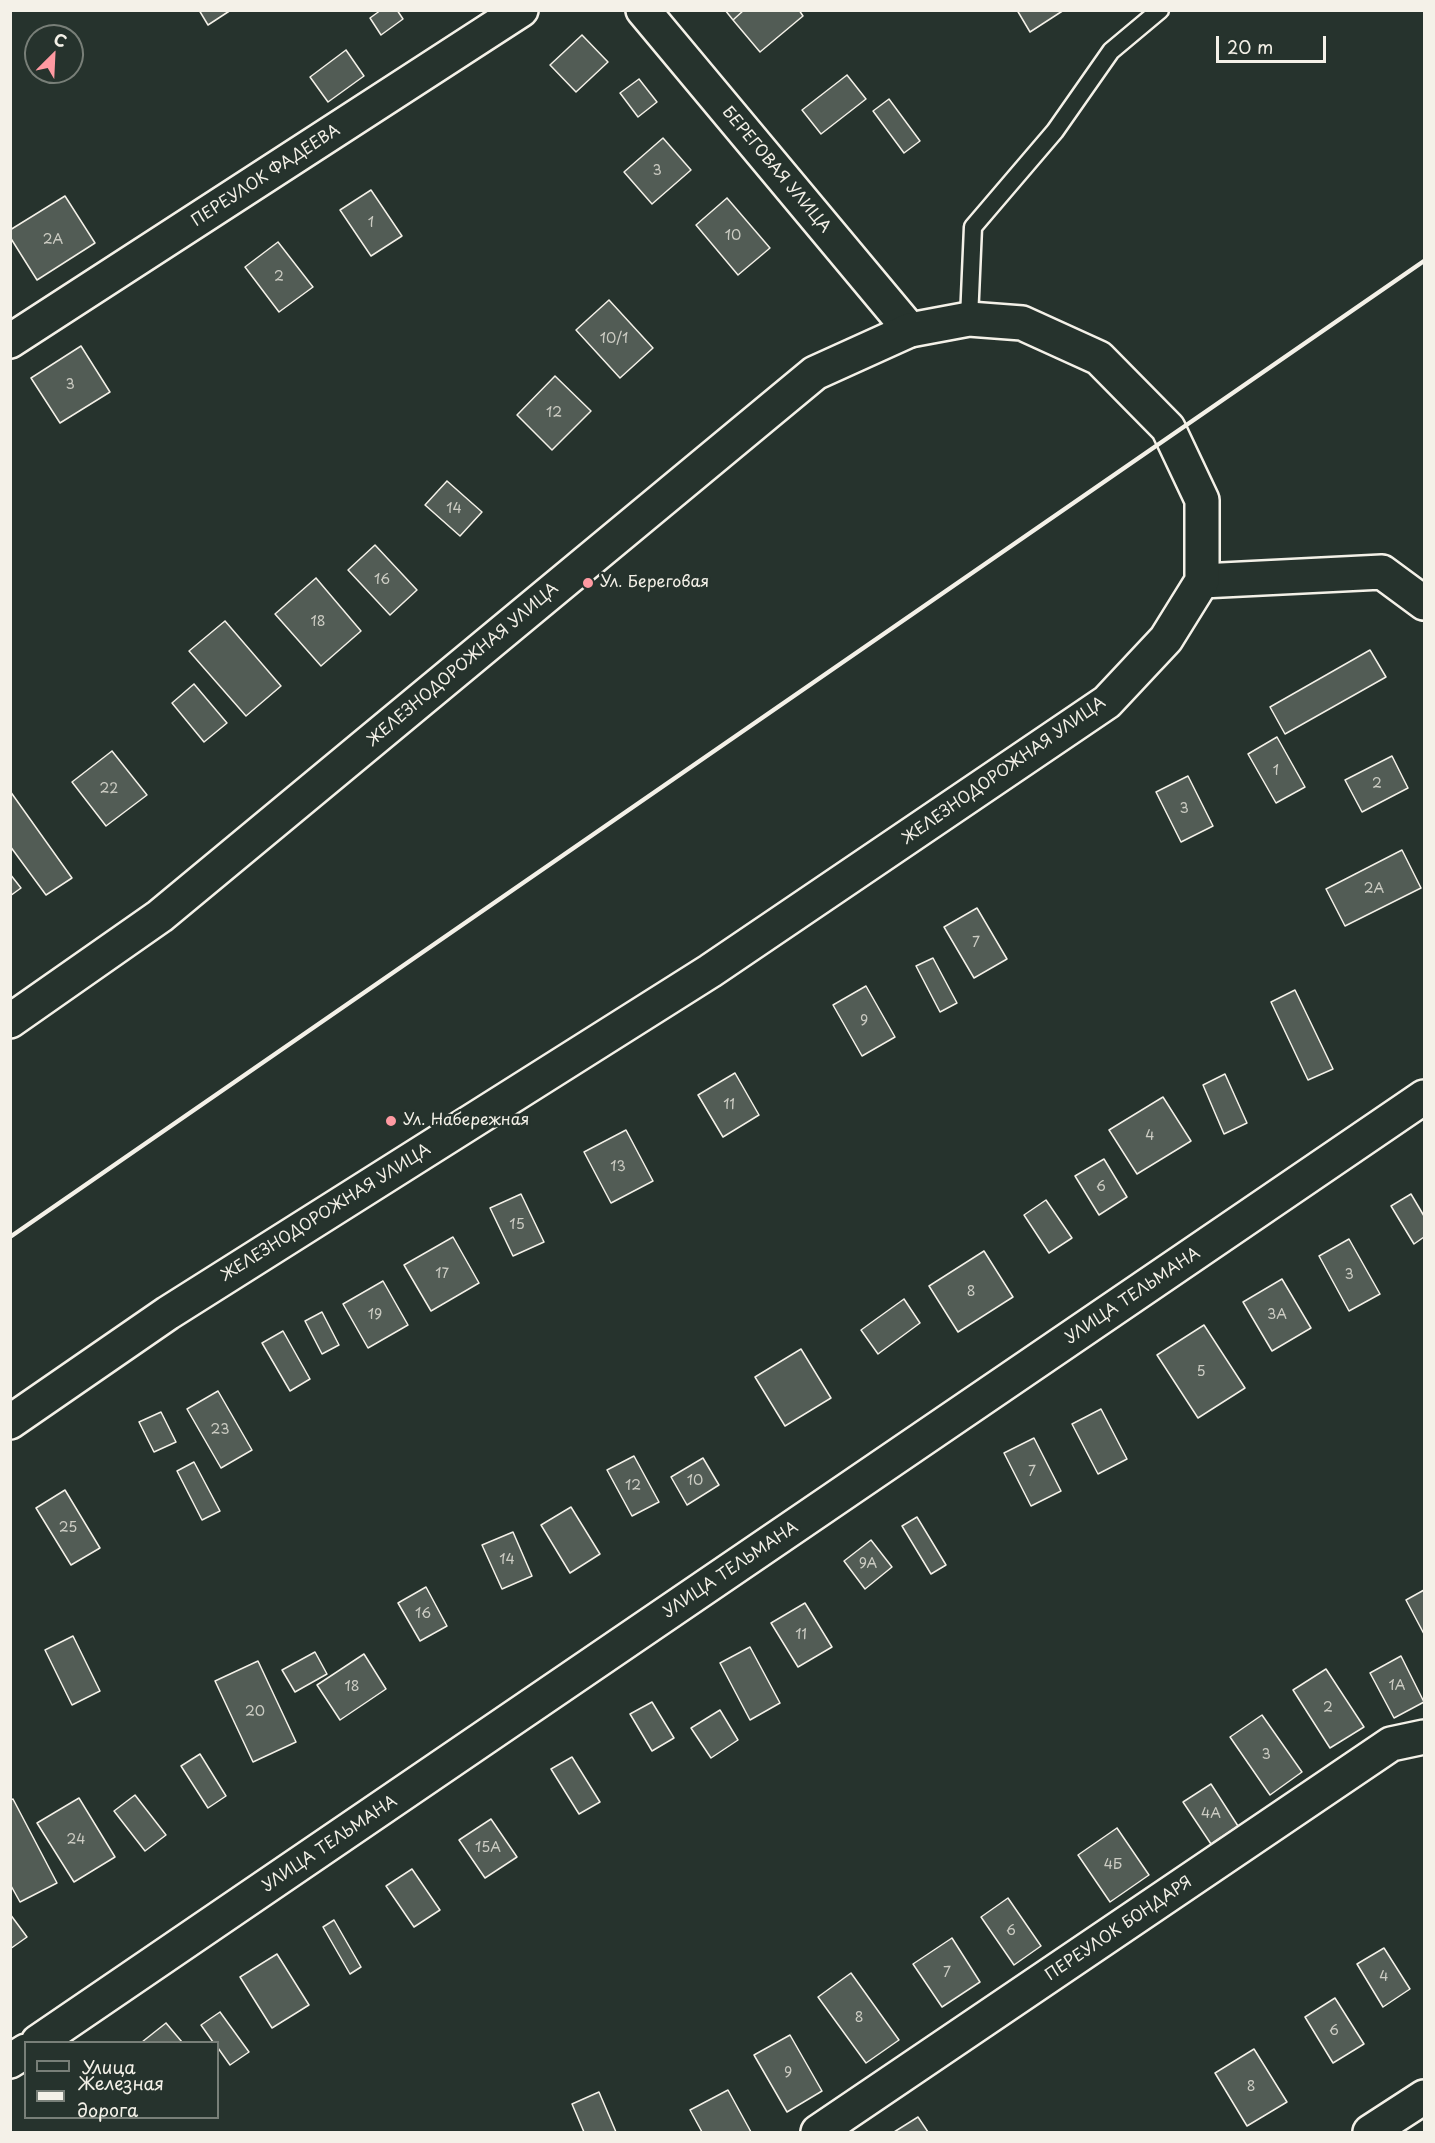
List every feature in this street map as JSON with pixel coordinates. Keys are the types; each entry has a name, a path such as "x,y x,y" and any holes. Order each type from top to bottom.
{"street":[{"name":"ПЕРЕУЛОК ФАДЕЕВА","path":"10,341 521,10"},
{"name":"БЕРЕГОВАЯ УЛИЦА","path":"643,10 910,330"},
{"name":"ЖЕЛЕЗНОДОРОЖНАЯ УЛИЦА","path":"10,1021 160,916 815,373 910,330 969,319 1022,323 1099,358 1168,428 1202,500 1202,581 1166,639 1107,702 710,971 168,1313 10,1422"},
{"path":"1202,581 1382,572 1425,603"},
{"name":"УЛИЦА ТЕЛЬМАНА","path":"41,2041 1425,1097"},
{"name":"ПЕРЕУЛОК БОНДАРЯ","path":"818,2133 1391,1744 1425,1737"},
{"path":"10,2061 24,2052"},
{"path":"1370,2133 1425,2097"}],"lane":[{"path":"969,319 973,227 1055,131 1111,51 1160,10"}],"building":[{"path":"199,10 231,10 208,25"},
{"path":"381,10 397,10 403,19 381,35 370,18"},
{"path":"725,10 744,10 733,20"},
{"path":"744,10 799,10 803,16 760,52 733,20"},
{"path":"1017,10 1064,10 1030,32"},
{"path":"582,35 608,62 576,92 550,65"},
{"path":"346,50 364,76 328,102 310,77"},
{"path":"847,75 866,99 821,134 802,110"},
{"path":"639,79 657,102 638,117 620,93"},
{"path":"889,99 920,141 904,153 873,111"},
{"path":"663,138 691,170 652,204 624,172"},
{"path":"371,190 402,236 371,256 340,210"},
{"path":"65,196 95,243 37,280 10,237 10,230"},
{"path":"727,198 770,248 738,275 696,225"},
{"path":"278,242 313,287 279,312 245,267"},
{"path":"609,300 653,348 620,378 576,330"},
{"path":"81,346 110,392 60,423 31,378"},
{"path":"555,376 591,411 552,450 517,415"},
{"path":"447,481 482,512 460,536 425,505"},
{"path":"375,545 417,590 390,615 348,570"},
{"path":"316,578 361,631 321,666 275,614"},
{"path":"225,621 281,686 246,716 189,651"},
{"path":"1370,650 1386,677 1285,734 1270,707"},
{"path":"194,684 227,723 204,742 172,703"},
{"path":"1277,737 1305,787 1276,803 1248,754"},
{"path":"112,751 147,795 106,826 72,782"},
{"path":"1392,756 1408,788 1362,812 1345,780"},
{"path":"1188,776 1213,826 1181,842 1156,792"},
{"path":"10,791 72,878 46,895 10,846"},
{"path":"1402,850 1421,888 1345,926 1326,889"},
{"path":"10,874 21,888 10,896"},
{"path":"977,908 1007,959 974,978 944,927"},
{"path":"933,958 957,1003 940,1012 916,966"},
{"path":"866,986 895,1037 862,1056 833,1005"},
{"path":"1295,990 1333,1069 1308,1080 1271,1002"},
{"path":"735,1073 759,1115 723,1137 698,1095"},
{"path":"1225,1074 1247,1123 1224,1134 1203,1085"},
{"path":"1163,1097 1191,1141 1137,1174 1109,1130"},
{"path":"626,1130 653,1181 611,1203 584,1152"},
{"path":"1104,1159 1127,1197 1099,1215 1075,1176"},
{"path":"521,1194 544,1242 513,1256 490,1208"},
{"path":"1411,1194 1424,1216 1424,1237 1414,1244 1391,1206"},
{"path":"1046,1200 1072,1238 1049,1253 1024,1215"},
{"path":"453,1237 479,1283 431,1311 404,1265"},
{"path":"1349,1239 1380,1294 1349,1311 1319,1256"},
{"path":"984,1251 1013,1297 958,1332 929,1286"},
{"path":"1282,1279 1311,1328 1272,1351 1243,1302"},
{"path":"383,1281 408,1325 368,1348 343,1304"},
{"path":"904,1299 920,1323 878,1354 861,1330"},
{"path":"322,1312 339,1345 322,1354 305,1321"},
{"path":"1204,1325 1245,1388 1198,1418 1157,1355"},
{"path":"283,1331 310,1379 290,1391 262,1343"},
{"path":"801,1349 831,1398 785,1426 755,1377"},
{"path":"218,1391 252,1450 221,1468 187,1409"},
{"path":"1101,1409 1127,1459 1098,1474 1072,1424"},
{"path":"161,1412 176,1442 154,1452 139,1422"},
{"path":"1034,1438 1061,1491 1031,1506 1004,1453"},
{"path":"634,1456 659,1502 632,1516 607,1470"},
{"path":"703,1458 719,1485 687,1505 671,1477"},
{"path":"194,1462 220,1511 202,1520 177,1471"},
{"path":"65,1490 100,1548 71,1565 36,1508"},
{"path":"571,1507 600,1554 570,1573 541,1525"},
{"path":"917,1517 946,1565 931,1574 902,1526"},
{"path":"513,1532 532,1576 502,1589 482,1545"},
{"path":"871,1540 892,1567 865,1589 844,1561"},
{"path":"426,1587 447,1626 420,1641 398,1603"},
{"path":"1424,1590 1424,1634 1406,1600"},
{"path":"805,1603 832,1647 798,1667 771,1623"},
{"path":"73,1636 100,1691 72,1705 45,1650"},
{"path":"750,1647 780,1703 750,1720 720,1663"},
{"path":"315,1652 327,1674 295,1692 282,1670"},
{"path":"364,1654 386,1689 340,1720 317,1685"},
{"path":"1401,1656 1424,1702 1394,1718 1370,1673"},
{"path":"258,1661 296,1742 253,1762 215,1681"},
{"path":"1326,1669 1364,1727 1330,1748 1293,1690"},
{"path":"652,1702 674,1738 652,1751 630,1714"},
{"path":"720,1710 738,1740 711,1758 691,1728"},
{"path":"1262,1715 1302,1772 1270,1795 1230,1737"},
{"path":"200,1754 226,1796 208,1808 181,1766"},
{"path":"572,1757 600,1802 579,1814 551,1769"},
{"path":"1211,1784 1238,1826 1211,1844 1183,1802"},
{"path":"135,1795 166,1835 145,1851 114,1811"},
{"path":"79,1798 115,1857 74,1882 37,1823"},
{"path":"13,1799 57,1883 20,1902 10,1884 10,1800"},
{"path":"491,1819 517,1857 485,1878 459,1840"},
{"path":"1117,1828 1149,1875 1110,1902 1078,1855"},
{"path":"412,1869 440,1910 414,1927 386,1886"},
{"path":"1008,1898 1041,1946 1014,1965 981,1917"},
{"path":"10,1914 27,1937 10,1949"},
{"path":"334,1920 361,1967 350,1974 323,1927"},
{"path":"952,1938 980,1982 942,2007 913,1964"},
{"path":"1384,1948 1410,1989 1383,2007 1357,1964"},
{"path":"277,1954 309,2005 272,2028 240,1977"},
{"path":"851,1973 899,2040 866,2063 818,1997"},
{"path":"1335,1998 1364,2044 1333,2063 1305,2017"},
{"path":"220,2012 249,2052 230,2065 219,2049 219,2041 212,2041 201,2025"},
{"path":"166,2023 181,2041 143,2041"},
{"path":"790,2035 822,2091 787,2112 754,2055"},
{"path":"1254,2049 1287,2102 1247,2126 1215,2073"},
{"path":"728,2090 751,2132 702,2132 690,2110"},
{"path":"599,2092 616,2132 584,2132 572,2104"},
{"path":"918,2117 928,2132 894,2132"}],"railway":[{"path":"10,1237 1424,261"}],"place":[{"name":"Ул. Береговая","path":"588,583"},
{"name":"Ул. Набережная","path":"391,1121"}]}
